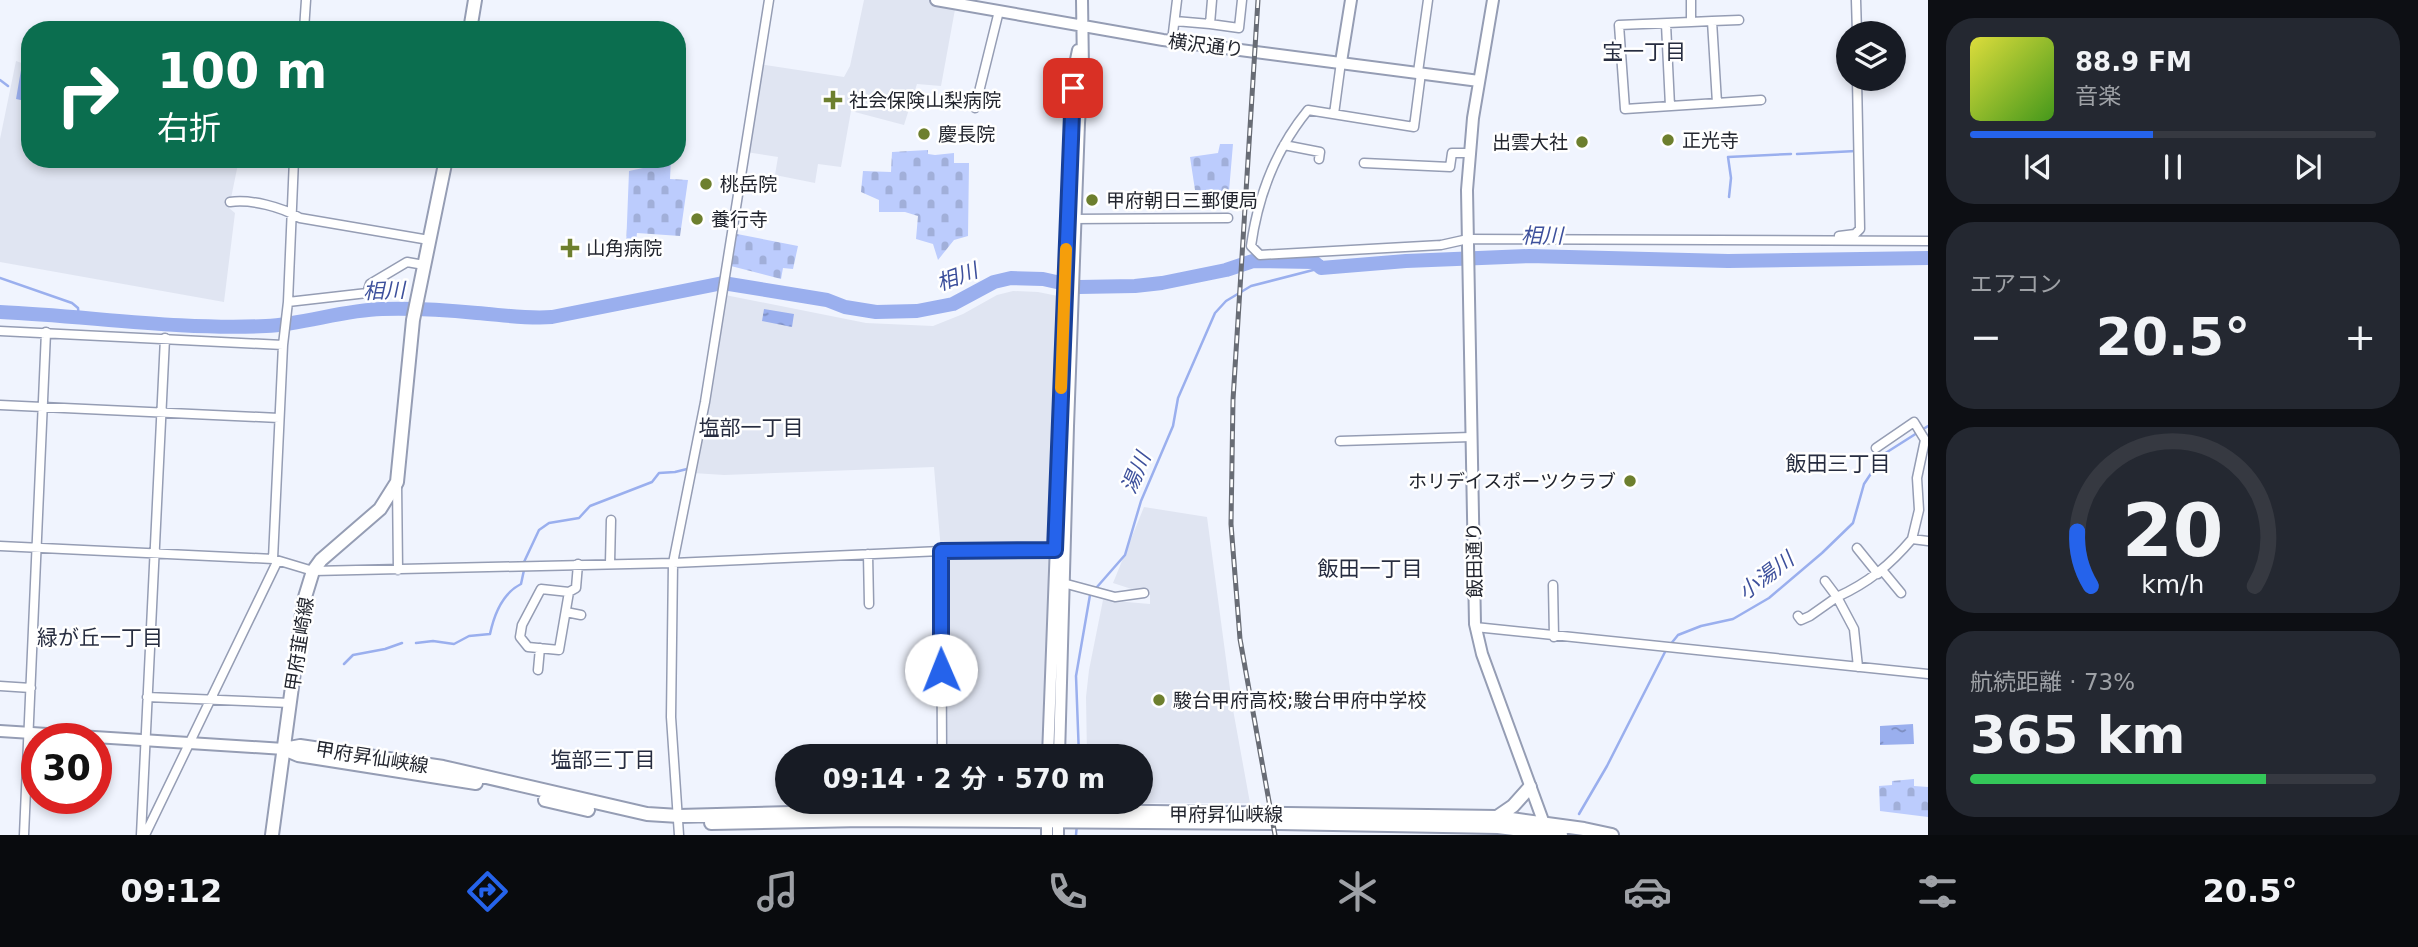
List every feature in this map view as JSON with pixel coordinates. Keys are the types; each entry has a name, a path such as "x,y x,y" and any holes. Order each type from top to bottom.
{"main road":[{"path":"472,21 475,0"},
{"path":"424,264 444,168"},
{"name":"甲府韮崎線","path":"272,835 305,597 313,571 321,560 380,509 397,482 413,320 424,264"},
{"name":"甲府昇仙峡線","path":"284,749 300,746 443,768 679,825 873,814"},
{"path":"1497,817 1513,806 1530,787"},
{"name":"甲府昇仙峡線","path":"1010,814 1498,827 1612,835"},
{"name":"甲府昇仙峡線","path":"1448,826 1497,817 1561,835"}],"street":[{"path":"305,21 306,0"},
{"path":"679,825 671,718 673,563 705,402 769,0"},
{"name":"横沢通り","path":"936,0 1172,41 1479,81"},
{"path":"1048,744 1071,219 1083,68 1082,0"},
{"path":"1172,41 1177,0"},
{"path":"1210,24 1212,0"},
{"path":"1175,21 1239,28 1242,0"},
{"path":"1334,114 1351,0"},
{"path":"1428,0 1414,127 1308,110 1277,156 1260,201 1251,246 1260,255 1467,241 1928,240"},
{"path":"1467,241 1470,153 1493,0"},
{"path":"1691,0 1691,22"},
{"path":"1856,0 1857,21"},
{"path":"975,108 999,11"},
{"path":"1739,20 1619,25 1625,109 1761,100"},
{"path":"1712,21 1717,103"},
{"path":"1666,24 1670,106"},
{"path":"1805,240 1855,234 1860,229 1857,91"},
{"path":"1284,145 1320,152 1319,159"},
{"path":"1364,163 1450,167 1452,153 1470,153"},
{"path":"143,835 213,699 275,561 279,418 288,303 294,168"},
{"path":"230,202 251,203 292,213 300,218 429,240"},
{"path":"1071,219 1228,218"},
{"name":"飯田通り","path":"1467,241 1475,627 1482,654 1546,830"},
{"path":"288,303 368,293 370,284 407,262 424,264"},
{"path":"1059,744 1068,297"},
{"path":"0,331 283,344"},
{"path":"29,723 45,407 46,332"},
{"path":"143,835 145,742 165,338"},
{"path":"0,405 279,418"},
{"path":"1798,616 1801,620 1810,616 1837,597 1860,587 1880,572 1912,539 1919,510 1917,478 1925,440 1914,422 1875,448"},
{"path":"1340,440 1471,437"},
{"path":"397,482 398,570"},
{"path":"610,563 611,520"},
{"path":"1912,539 1928,541"},
{"path":"0,545 275,561 313,571 673,563 941,551 1055,550"},
{"path":"1857,548 1901,593"},
{"path":"941,551 942,744"},
{"path":"868,554 869,604"},
{"path":"569,592 559,650 528,647 520,637 522,625 541,589 569,592 576,588 578,564"},
{"path":"1825,581 1854,629 1858,667"},
{"path":"1063,583 1115,597 1144,593"},
{"path":"1553,585 1554,637"},
{"path":"566,612 582,615"},
{"path":"1475,627 1928,674"},
{"path":"538,670 540,648"},
{"path":"0,686 31,688"},
{"path":"148,697 290,703"},
{"path":"0,731 21,732"},
{"path":"112,739 284,749"},
{"path":"24,835 25,814"}],"shaded area":[{"name":"社会保険山梨病院","path":"864,0 936,0 956,4 941,86 917,84 904,125 851,111 841,167 818,164 815,183 775,175 778,157 746,152 759,64 844,77 850,66"},
{"path":"16,61 21,63 21,168 237,168 229,208 235,213 224,302 0,262 0,139"},
{"path":"1013,291 1058,296 1055,550 1048,744 942,744 941,551 934,467 724,475 693,473 725,295 866,323 933,326 963,314 997,295"},
{"name":"駿台甲府高校;駿台甲府中学校","path":"1144,507 1207,517 1232,704 1250,803 1153,803 1153,744 1087,744 1086,697 1089,670 1103,600 1150,604 1150,595 1113,583"}],"green space":[{"path":"1220,144 1233,144 1229,191 1195,190 1190,157 1218,153"},
{"path":"928,150 928,154 935,155 954,153 954,163 969,163 968,236 954,240 938,260 933,244 916,239 918,216 905,212 879,212 879,200 861,192 863,171 891,172 892,152"},
{"path":"671,168 670,179 688,180 680,236 637,233 635,248 626,248 629,171"},
{"path":"732,233 798,246 793,269 783,268 781,279 727,265"},
{"path":"1914,779 1914,786 1928,787 1928,817 1880,811 1879,786 1892,785 1892,781"}],"water":[{"path":"21,70 21,100 16,99"},
{"path":"764,309 794,314 792,327 762,321"},
{"path":"1913,724 1914,744 1880,745 1880,726"}],"waterway":[{"path":"0,80 8,86"},
{"path":"1797,154 1856,151"},
{"path":"1729,197 1731,178 1728,157 1791,154"},
{"name":"相川","path":"0,312 233,327 281,325 382,309 552,317 723,283 827,300 845,307 876,312 917,311 953,304 994,282 1011,278 1043,279 1079,287 1135,286 1226,270 1253,261 1314,262 1321,268 1529,256 1728,261 1928,258"},
{"name":"湯川","path":"1079,744 1076,676 1090,595 1125,555 1141,501 1173,426 1178,398 1215,313 1226,301 1251,286 1321,268"},
{"path":"0,278 72,303 78,308 79,318"},
{"name":"小湯川","path":"1670,645 1678,635 1701,626 1733,619 1769,598 1853,523 1864,484 1884,454 1928,426"},
{"path":"524,562 539,530 549,523 579,518 590,506 652,482 659,473 687,469"},
{"path":"416,643 433,641 454,644 469,636 490,634 500,605 509,593 521,584 524,570"},
{"path":"344,664 353,655 402,643"},
{"name":"小湯川","path":"1579,814 1607,766 1666,650"},
{"name":"湯川","path":"1076,835 1077,824"}],"railway":[{"path":"1258,0 1233,400 1231,524 1240,639 1275,835"}],"slow traffic":[{"path":"1061,388 1066,249"}],"place":[{"name":"社会保険山梨病院","path":"833,100"},
{"name":"慶長院","path":"924,134"},
{"name":"正光寺","path":"1668,140"},
{"name":"出雲大社","path":"1582,142"},
{"name":"桃岳院","path":"706,184"},
{"name":"甲府朝日三郵便局","path":"1092,200"},
{"name":"養行寺","path":"697,219"},
{"name":"山角病院","path":"570,248"},
{"name":"ホリデイスポーツクラブ","path":"1630,481"},
{"name":"駿台甲府高校;駿台甲府中学校","path":"1159,700"}],"district":[{"name":"宝一丁目","path":"1644,52"},
{"name":"塩部一丁目","path":"751,428"},
{"name":"飯田三丁目","path":"1838,464"},
{"name":"飯田一丁目","path":"1370,569"},
{"name":"緑が丘一丁目","path":"100,638"},
{"name":"塩部三丁目","path":"603,760"}],"route":[{"path":"941,670 941,551 1055,550 1073,88"}]}
